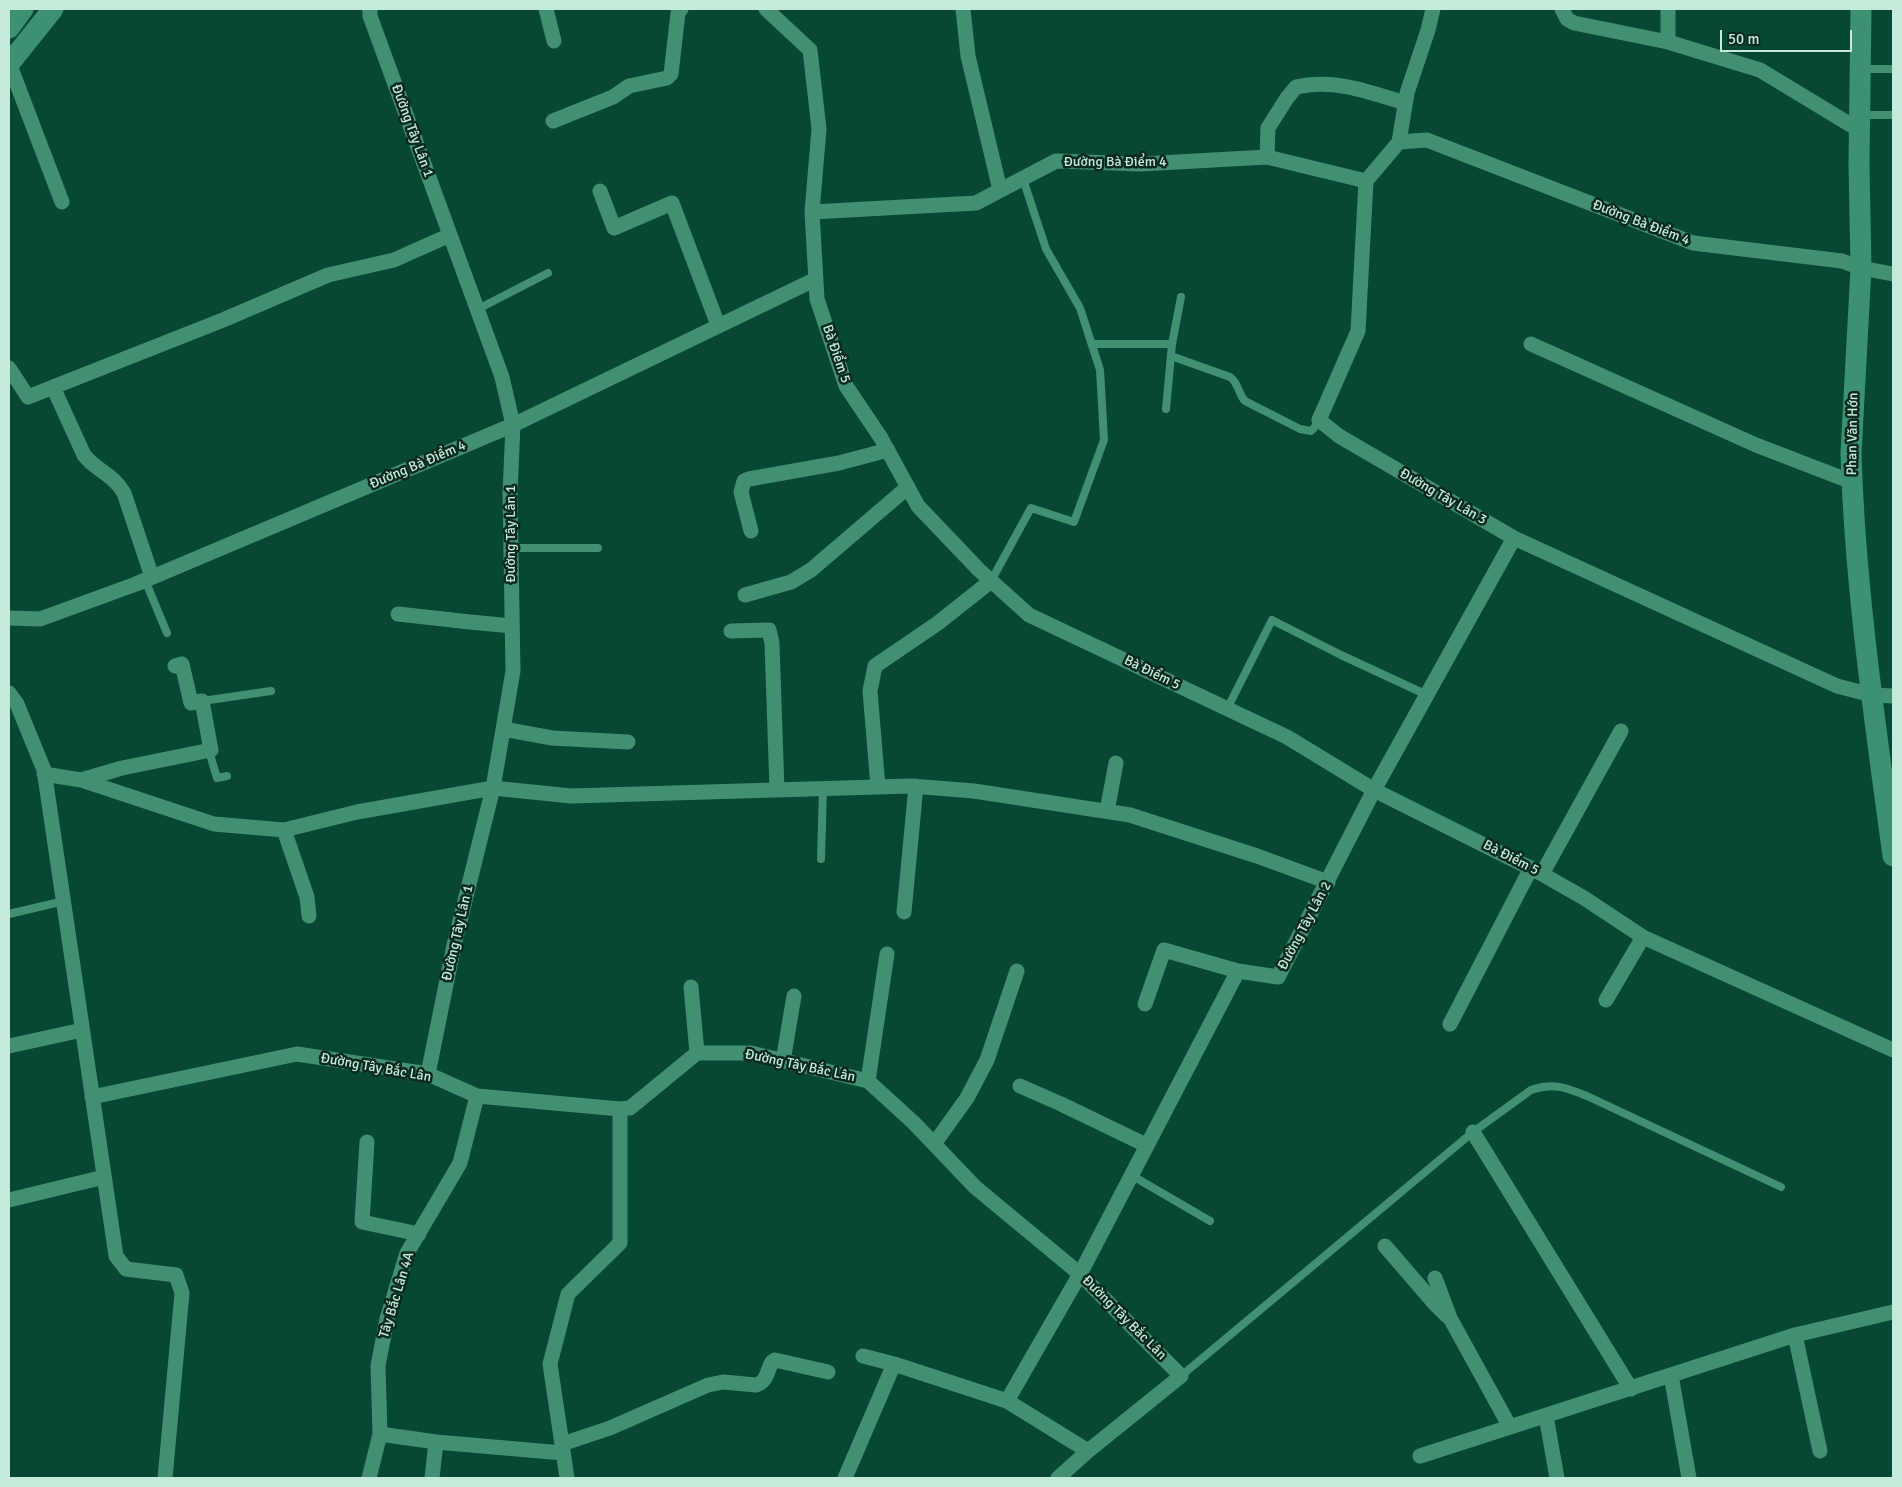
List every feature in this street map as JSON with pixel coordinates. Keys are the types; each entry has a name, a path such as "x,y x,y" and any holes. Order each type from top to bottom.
{"main road":[{"path":"9,28 23,9"},
{"path":"9,64 53,9"},
{"name":"Phan Văn Hớn","path":"1861,9 1859,123 1862,268 1851,452 1852,482 1857,574 1893,856"}],"street":[{"name":"Đường Tây Lân 1","path":"370,9 370,16 502,377 513,425 510,493 513,671 493,788 454,945 428,1074"},
{"path":"546,9 554,41"},
{"path":"553,121 612,97 629,86 667,78 671,74 678,13 681,9"},
{"name":"Bà Điểm 5","path":"766,9 810,50 819,129 812,212 817,299 846,386 888,450 918,506 991,581 1029,615 1286,738 1374,790 1537,871 1584,898 1643,937 1893,1050"},
{"path":"963,9 968,56 1000,190"},
{"path":"1319,420 1358,330 1366,181 1399,142 1405,103 1433,9"},
{"path":"1562,9 1567,19 1574,22 1668,42 1760,70 1859,123"},
{"path":"1668,9 1668,42"},
{"path":"9,64 62,202"},
{"path":"1267,157 1268,128 1286,98 1296,88 1338,85 1405,103"},
{"name":"Đường Bà Điểm 4","path":"1399,142 1427,140 1693,243 1842,262 1893,274"},
{"name":"Đường Bà Điểm 4","path":"812,212 976,203 1056,161 1140,164 1267,157 1366,181"},
{"path":"600,191 614,228 672,203 718,325"},
{"path":"9,368 28,397 223,320 328,275 394,260 450,235"},
{"name":"Đường Bà Điểm 4","path":"9,618 40,619 149,579 513,425 816,279"},
{"path":"1531,344 1756,446 1852,482"},
{"path":"53,387 84,455 90,462 115,481 124,493 149,579"},
{"name":"Đường Tây Lân 3","path":"1319,420 1339,436 1514,538 1837,686 1872,695 1893,696"},
{"path":"750,531 741,492 741,486 744,481 888,450"},
{"path":"746,595 791,582 811,570 908,487"},
{"name":"Đường Tây Lân 2","path":"1238,971 1278,977 1374,790 1514,538"},
{"path":"878,787 870,691 875,666 938,623 991,581"},
{"path":"398,614 512,626"},
{"path":"731,632 769,630 772,643 777,790"},
{"path":"82,780 122,768 212,750 202,701 191,703 182,664 175,666"},
{"path":"9,693 17,704 44,774 116,1256 126,1269 176,1275 182,1293 165,1478"},
{"path":"503,729 552,738 628,742"},
{"path":"1450,1024 1537,871 1621,731"},
{"path":"1106,811 1116,763"},
{"path":"44,774 82,780 214,824 284,830 357,812 493,788 572,796 916,786 974,791 1106,811 1139,818 1257,856 1328,882"},
{"path":"904,912 916,786"},
{"path":"284,830 307,897 310,916"},
{"path":"1606,1000 1643,937"},
{"path":"1007,1401 1080,1274 1238,971 1164,950 1145,1004"},
{"path":"868,1081 887,954"},
{"path":"934,1144 967,1098 987,1060 1017,971"},
{"path":"567,1478 550,1364 568,1294 620,1243 620,1109 630,1108 696,1053 691,987"},
{"path":"783,1060 794,996"},
{"path":"9,1046 82,1030"},
{"name":"Đường Tây Bắc Lân","path":"696,1053 751,1053 868,1081 934,1144 974,1187 1080,1274 1181,1376"},
{"name":"Đường Tây Bắc Lân","path":"92,1098 297,1054 428,1074 477,1096 620,1109"},
{"path":"1020,1086 1146,1145"},
{"name":"Tây Bắc Lân 4A","path":"369,1478 380,1434 378,1366 387,1318 407,1253 460,1163 477,1096"},
{"path":"1473,1132 1630,1388"},
{"path":"367,1142 362,1222 419,1234"},
{"path":"9,1200 104,1177"},
{"path":"1385,1246 1435,1304 1450,1318"},
{"path":"1436,1278 1450,1318 1510,1427"},
{"path":"1420,1456 1795,1335 1893,1312"},
{"path":"1795,1335 1820,1451"},
{"path":"864,1356 1007,1401 1088,1451"},
{"path":"380,1434 436,1442 563,1449 708,1385 723,1382 761,1384 772,1362 775,1360 828,1372"},
{"path":"845,1478 894,1364"},
{"path":"1671,1375 1689,1478"},
{"path":"1058,1478 1088,1451 1181,1376"},
{"path":"1546,1416 1557,1478"},
{"path":"432,1478 436,1442"}],"lane":[{"path":"1859,69 1893,70"},
{"path":"1859,123 1893,115"},
{"path":"991,581 1031,508 1074,522 1104,440 1100,370 1092,344 1080,308 1046,249 1022,179"},
{"path":"478,310 548,274"},
{"path":"1166,409 1172,344 1181,297"},
{"path":"1092,344 1172,344"},
{"path":"1171,356 1230,377 1235,380 1245,401 1300,429 1310,431 1319,420"},
{"path":"511,548 598,548"},
{"path":"149,579 167,633"},
{"path":"1227,709 1272,620 1427,695"},
{"path":"202,701 271,691"},
{"path":"209,751 217,778 227,776"},
{"path":"821,859 823,788"},
{"path":"9,914 64,901"},
{"path":"1181,1376 1473,1132 1531,1090 1552,1085 1570,1089 1781,1187"},
{"path":"1130,1175 1210,1221"}]}
